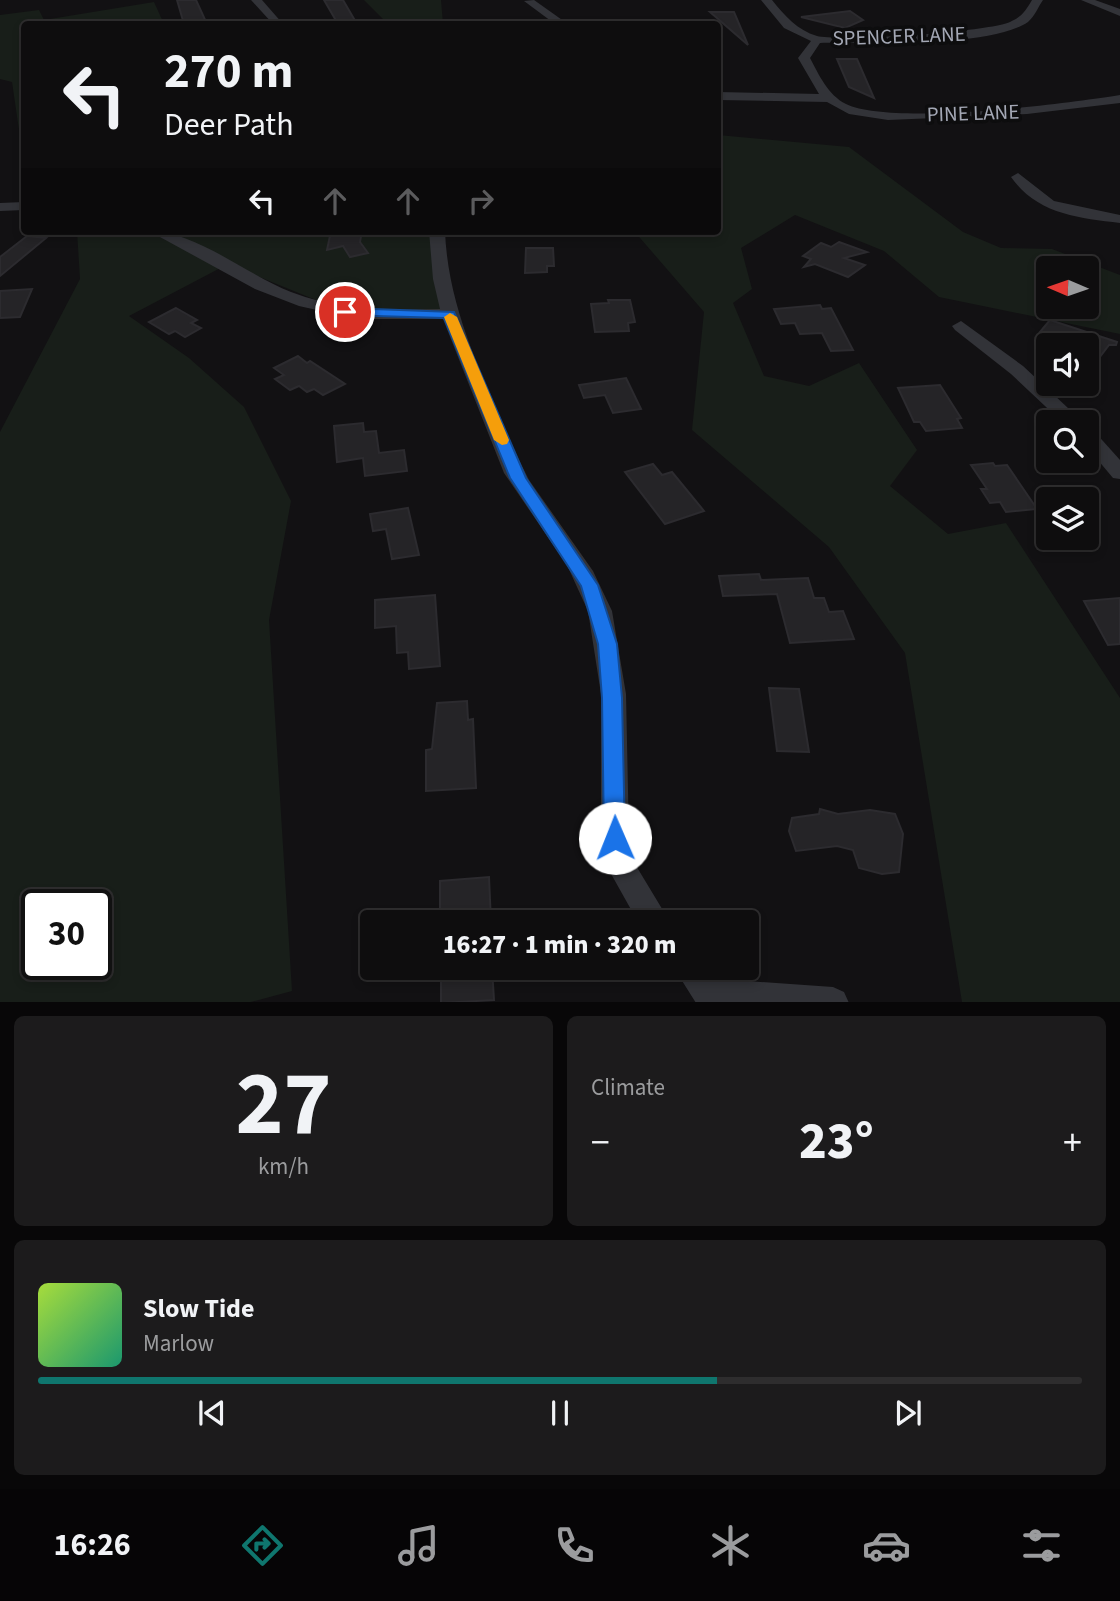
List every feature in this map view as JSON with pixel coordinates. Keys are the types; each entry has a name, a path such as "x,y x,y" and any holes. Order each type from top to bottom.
{"street":[{"path":"256,0 275,21"},
{"path":"766,0 788,26 817,40"},
{"name":"SPENCER LANE","path":"829,98 804,58 817,40 985,32 1013,26 1026,18 1038,0"},
{"path":"1086,0 1120,13"},
{"path":"529,2 557,21"},
{"path":"721,96 829,98"},
{"name":"PINE LANE","path":"829,98 841,106 865,114 904,116 1053,110 1120,99"},
{"path":"1018,177 1028,192 1048,203 1120,219"},
{"path":"0,207 21,206"},
{"path":"165,235 284,295 327,309 364,314 449,314"},
{"path":"438,235 437,270 449,314 518,478 590,585 600,611 607,638 612,698 615,838 618,858 636,896 646,910"},
{"path":"961,326 1017,370 1061,410"},
{"path":"1099,449 1120,473"},
{"path":"696,980 707,998 808,1002"}],"shaded area":[{"path":"364,0 441,0 443,21 385,21"},
{"path":"154,2 163,21 21,21 21,144 12,82 0,79 0,15 39,10 44,20"},
{"path":"721,135 849,147 963,232 1001,248 1052,249 1070,256 1036,256 1036,317 939,297 884,251 795,215 741,248 752,289 733,303 764,376 809,386 859,363 917,450 890,486 948,534 1006,523 1120,698 1120,1002 962,1002 905,653 829,547 692,430 704,312 637,235 721,235"},
{"path":"77,235 442,235 454,313 338,309 228,264 129,316 189,358 244,407 291,501 269,620 292,991 251,1002 0,1002 0,432 80,279"},
{"path":"1099,267 1120,275 1120,334 1047,319 1099,319"}],"building":[{"path":"177,0 196,0 206,21 183,21"},
{"path":"324,0 343,0 355,21 336,21"},
{"path":"850,11 863,20 845,28 801,17"},
{"path":"710,12 734,12 748,45 721,21"},
{"path":"837,59 857,59 874,98 849,87"},
{"path":"330,235 361,235 360,242 368,253 350,257 343,246 327,250"},
{"path":"27,236 46,238 0,276 0,257"},
{"path":"839,242 867,252 844,258 865,265 848,277 815,264 804,267 811,259 803,256 821,243 831,247"},
{"path":"526,248 553,248 554,266 547,266 547,272 525,273"},
{"path":"32,289 20,317 0,318 0,291"},
{"path":"608,300 630,300 635,322 628,323 629,331 595,332 591,304 609,303"},
{"path":"820,305 822,309 831,308 853,350 831,351 822,333 800,334 795,323 781,324 774,309"},
{"path":"176,308 197,320 191,323 201,328 185,337 175,331 169,334 149,322"},
{"path":"1050,320 1090,333 1044,333 1040,332"},
{"path":"1099,336 1117,342 1116,345 1109,345 1099,358"},
{"path":"298,356 345,384 323,395 314,389 307,392 299,386 290,390 275,379 284,375 274,368"},
{"path":"626,378 641,409 613,413 605,395 584,398 579,385"},
{"path":"940,385 961,418 957,419 962,428 926,431 920,422 914,422 898,388"},
{"path":"363,423 364,432 376,431 379,453 404,450 407,471 365,476 363,458 337,462 334,426"},
{"path":"653,464 662,475 672,472 704,511 665,524 625,472"},
{"path":"971,465 1007,465 1036,509 1006,512 1000,502 990,503 981,489 987,489"},
{"path":"408,508 419,555 392,559 386,529 373,531 370,514"},
{"path":"759,574 761,580 808,578 814,598 824,598 829,612 843,611 854,639 790,643 777,594 723,596 719,576"},
{"path":"435,595 440,666 409,669 408,652 397,653 396,626 375,628 375,600"},
{"path":"1120,598 1120,644 1108,645 1084,601"},
{"path":"769,688 799,689 809,752 777,751"},
{"path":"467,701 468,720 473,719 476,788 426,791 426,750 432,749 437,703"},
{"path":"820,809 838,814 870,810 895,814 903,834 899,872 882,874 859,868 853,850 837,846 796,851 789,831 792,818 819,814"},
{"path":"489,877 490,910 440,910 440,881"},
{"path":"441,980 493,980 494,1000 441,1002"}],"slow traffic":[{"path":"450,317 502,440"}],"route":[{"path":"345,312 449,314 518,478 590,585 607,638 612,698 615,838"}]}
